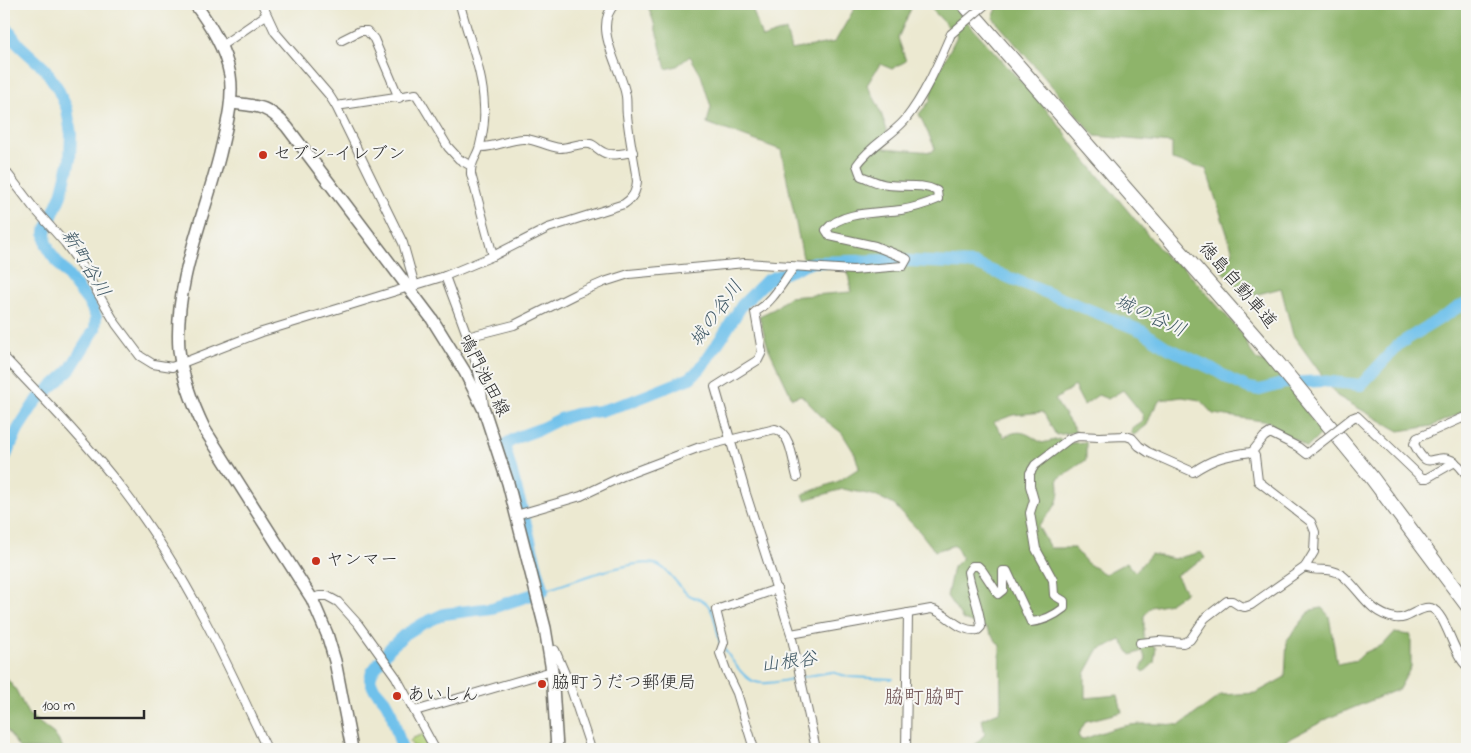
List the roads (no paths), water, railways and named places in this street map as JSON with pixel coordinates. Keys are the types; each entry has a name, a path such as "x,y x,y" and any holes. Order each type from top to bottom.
{"highway":[{"name":"徳島自動車道","path":"964,4 1271,355 1372,478 1467,605"}],"main road":[{"path":"195,4 221,46 230,76 231,103 218,161 180,298 178,324 181,364 194,408 205,430 312,599 336,661 352,749"},
{"name":"鳴門池田線","path":"231,103 269,110 278,116 412,287 465,372 484,410 497,446 536,594 550,652 557,749"}],"street":[{"path":"262,4 266,15 281,40 329,95 336,106 403,243 412,287"},
{"path":"460,4 474,51 484,107 480,146 470,166 471,174 493,256"},
{"path":"4,169 87,274 116,324 140,356 152,364 172,367 262,332 445,276 493,256 548,228 624,204 632,198 637,181 627,116 626,94 612,58 607,38 606,16 609,9 615,4"},
{"path":"467,338 514,324 576,294 629,274 745,263 852,270 903,266 907,259 875,246 830,236 826,230 829,226 851,216 901,210 928,204 938,199 937,191 927,186 888,185 875,182 861,176 857,165 875,145 905,120 924,91 952,34 986,4"},
{"path":"221,46 266,15"},
{"path":"342,40 360,31 367,31 374,39 399,98"},
{"path":"336,106 416,94 448,147 459,159 470,166"},
{"path":"480,146 486,147 513,140 527,139 562,148 593,144 601,152 608,155 633,152"},
{"path":"794,267 774,296 763,308 755,312 762,352 758,360 715,387 746,494 791,634 816,749"},
{"path":"445,276 479,379 484,410"},
{"path":"4,357 95,455 124,491 174,566 194,600 267,749"},
{"path":"791,634 931,609 940,612 962,628 978,630 982,627 981,619 970,587 968,572 972,566 978,566 982,570 998,594 1003,590 1002,571 1007,571 1031,622 1046,619 1064,608 1064,601 1054,595 1053,580 1036,549 1030,512 1034,500 1030,486 1030,473 1035,465 1069,438 1078,436 1126,436 1132,438 1148,452 1192,472 1208,461 1218,457 1252,452 1264,437 1270,433 1298,447 1307,454 1357,416 1422,478 1427,478 1455,462"},
{"path":"1467,416 1417,438 1414,444 1424,459 1430,462 1442,458 1449,459 1455,462 1467,475"},
{"path":"516,515 581,496 623,476 700,447 775,429 781,430 786,436 797,477"},
{"path":"1140,643 1183,643 1190,640 1205,618 1227,601 1232,601 1240,606 1251,606 1305,567 1314,552 1315,532 1311,522 1258,481 1255,456 1252,452"},
{"path":"1305,567 1310,570 1329,569 1342,575 1367,604 1386,616 1397,619 1407,617 1424,608 1431,608 1440,615 1463,654 1467,666"},
{"path":"754,749 737,693 720,652 724,642 716,610 777,589"},
{"path":"312,599 319,596 327,596 338,602 383,657 435,749"},
{"path":"906,749 908,613"},
{"path":"550,652 555,650 591,749"},
{"path":"414,711 552,671"}],"waterway":[{"name":"新町谷川","path":"4,24 19,45 45,69 57,87 67,109 71,134 70,160 61,195 45,232 46,243 51,254 90,304 96,317 95,329 69,371 36,401 18,429 4,460"},
{"name":"城の谷川","path":"402,749 391,712 385,701 373,687 370,679 372,672 390,648 404,635 444,614 492,608 543,591 504,445 560,419 576,414 600,411 630,402 690,378 700,369 742,305 767,280 813,262 888,260 975,264 1142,331 1168,348 1213,369 1231,380 1249,388 1260,390 1285,383 1322,381 1361,385 1399,344 1467,302"},
{"name":"山根谷","path":"543,591 619,567 648,563 658,565 688,595 708,604 714,617 721,645"},
{"name":"山根谷","path":"725,650 741,672 754,682 771,683 797,678"},
{"name":"山根谷","path":"802,677 831,672 850,677 893,679"}],"place":[{"name":"セブン-イレブン","path":"263,155"},
{"name":"ヤンマー","path":"316,561"},
{"name":"脇町うだつ郵便局","path":"542,684"},
{"name":"あいしん","path":"397,696"}],"district":[{"name":"脇町脇町","path":"924,698"}]}
